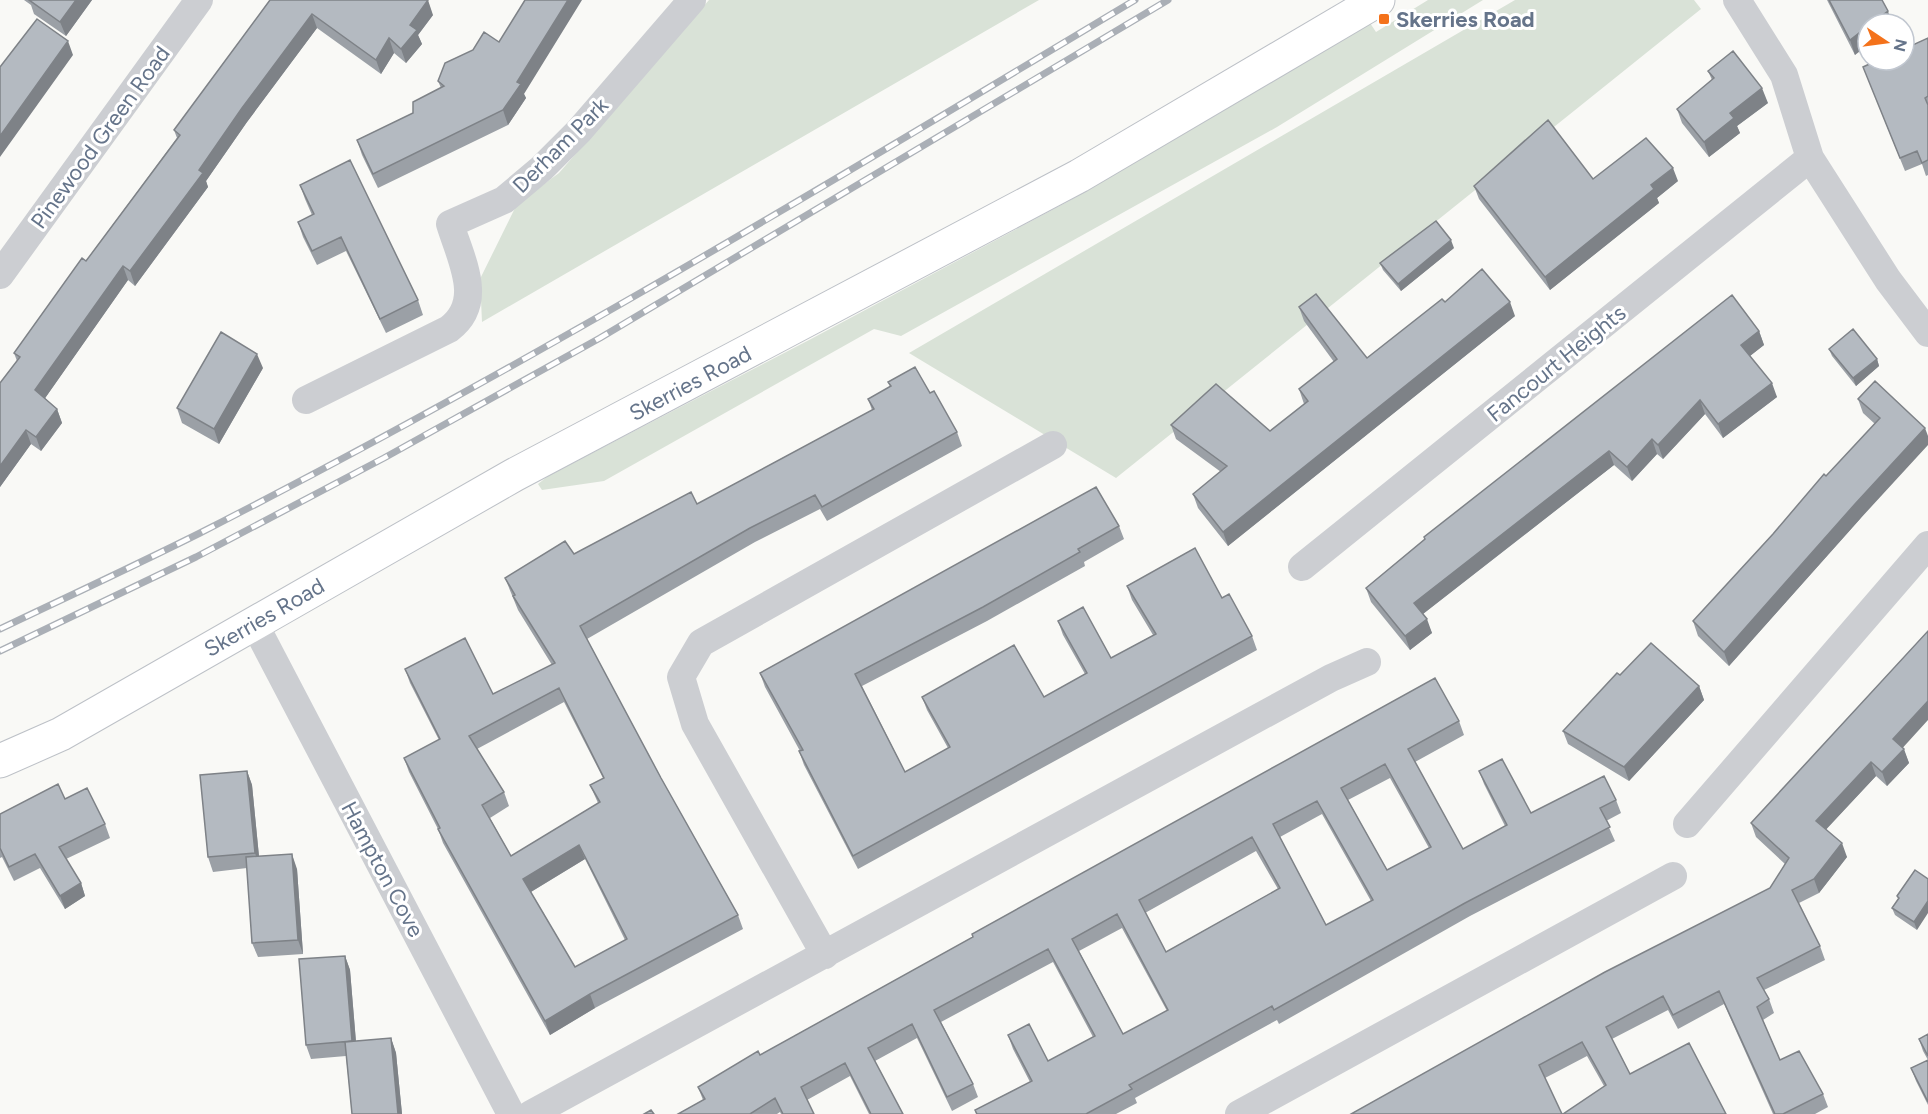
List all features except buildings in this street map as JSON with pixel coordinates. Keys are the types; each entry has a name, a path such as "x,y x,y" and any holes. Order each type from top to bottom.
{"main road":[{"name":"Skerries Road","path":"0,761 61,734 514,475 1079,176 1378,0"}],"street":[{"name":"Pinewood Green Road","path":"0,275 199,0"},
{"name":"Derham Park","path":"306,400 449,330 461,320 466,311 469,288 450,224 504,200 542,168 579,131 692,0"},
{"path":"1737,0 1784,75 1810,158 1888,280 1928,333"},
{"name":"Fancourt Heights","path":"1302,567 1810,158"},
{"path":"825,955 695,724 681,677 700,643 1053,445"},
{"path":"1687,824 1928,545"},
{"name":"Hampton Cove","path":"254,623 511,1114"},
{"path":"531,1114 1331,678 1367,662"},
{"path":"1239,1114 1673,876"}],"shaded area":[{"path":"709,0 1039,0 482,322 480,279 517,204 559,173"},
{"path":"1428,0 1483,0 1277,127 901,336 874,329 604,481 542,490 538,484 548,476 1069,201 1370,23 1376,32"},
{"path":"1515,0 1694,0 1701,9 1116,478 909,353"}],"railway":[{"path":"0,629 200,533 438,407 672,274 1135,0"},
{"path":"0,651 196,557 384,458 600,338 1168,0"}],"place":[{"name":"Skerries Road","path":"1384,19"}]}
